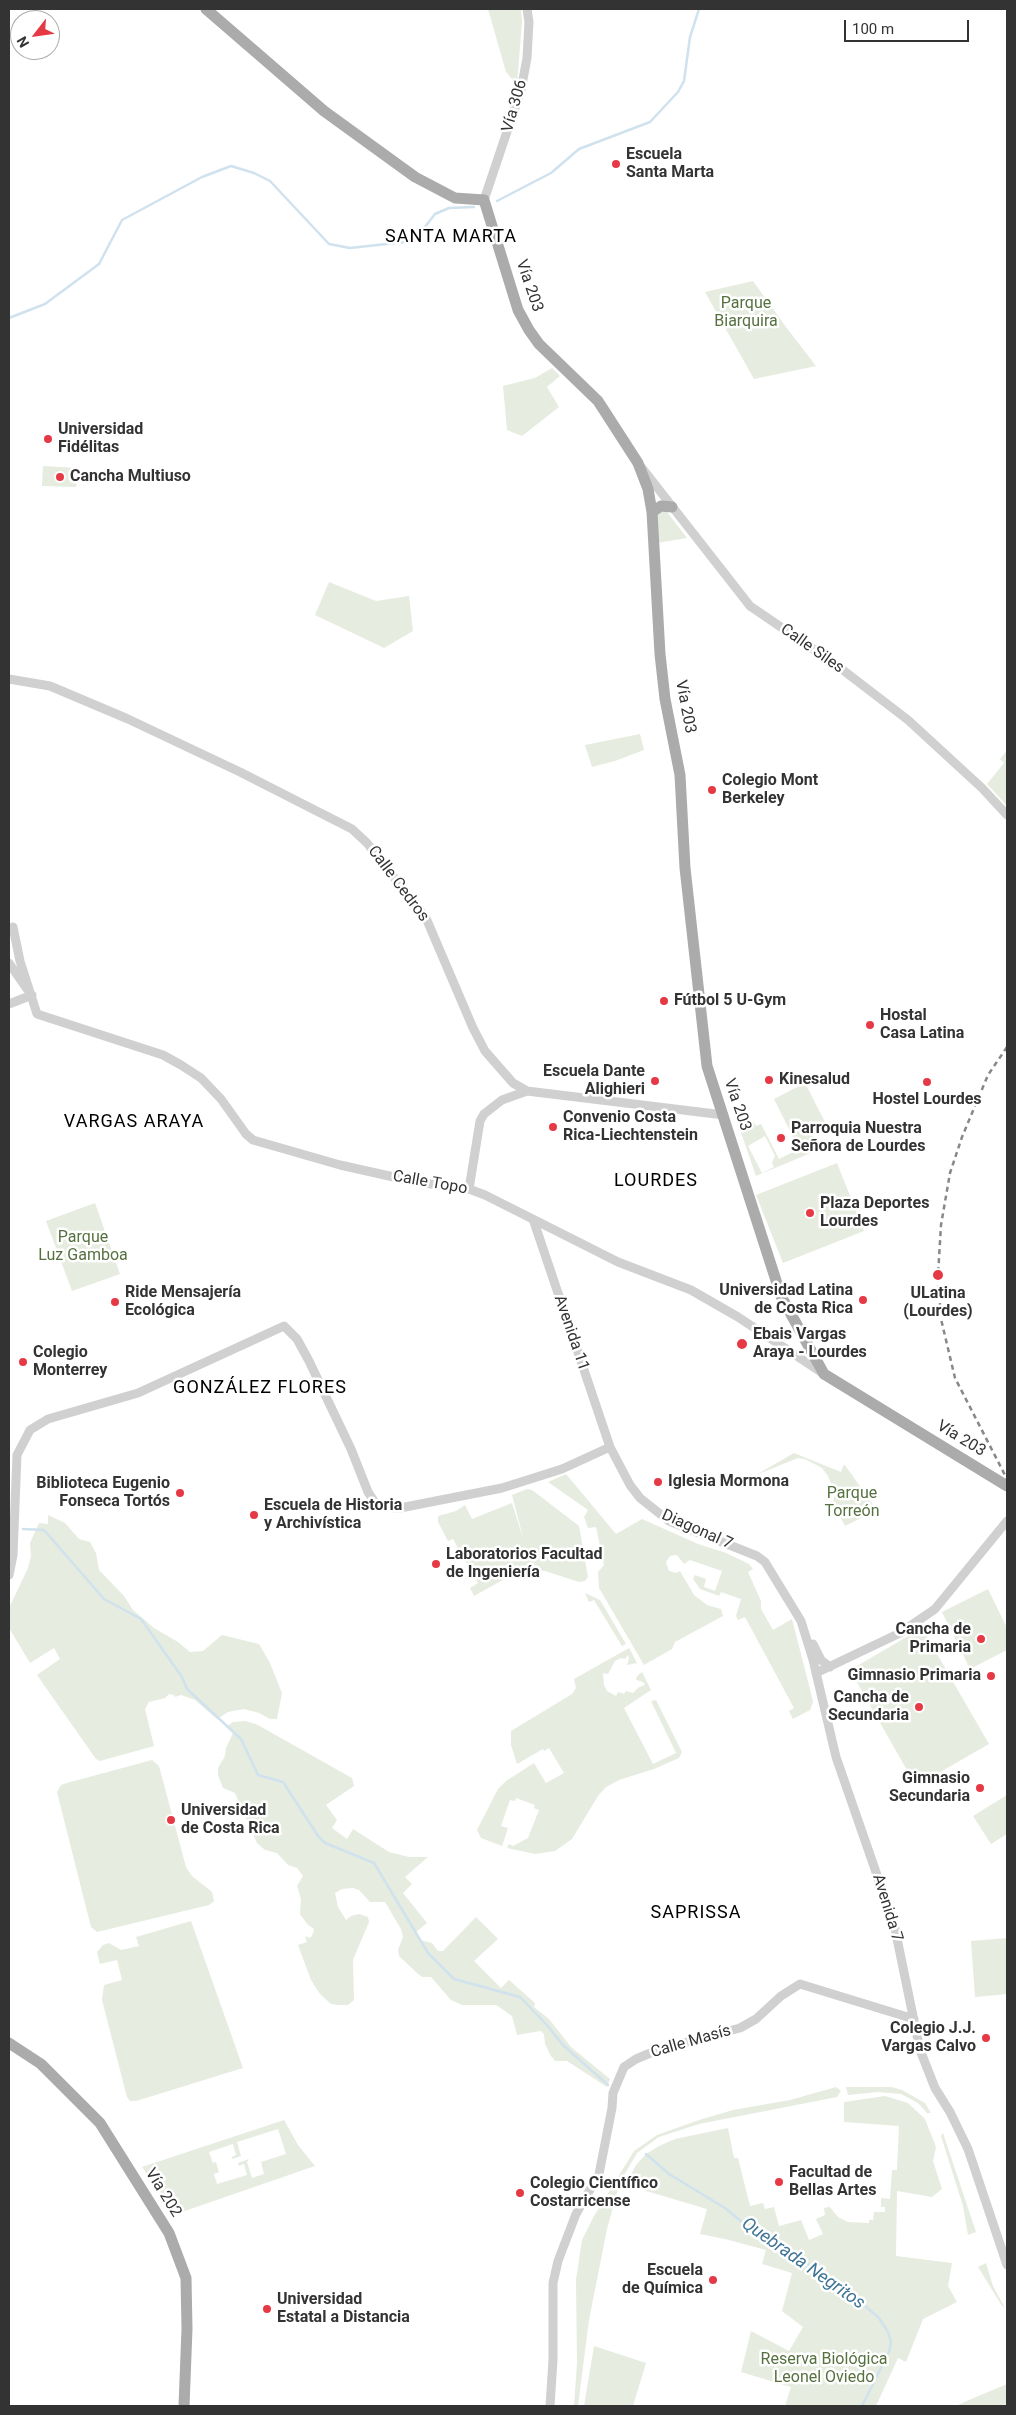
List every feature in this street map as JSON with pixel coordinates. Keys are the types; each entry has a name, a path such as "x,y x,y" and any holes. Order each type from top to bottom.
{"main road":[{"path":"206,9 324,111 414,177 456,198 484,200"},
{"name":"Vía 203","path":"484,200 518,310 528,330 539,344 598,401 638,463 648,489 652,512 661,662 665,698 680,775 685,868 707,1066 781,1296 824,1374 1007,1486"},
{"path":"652,512 661,506 672,507"},
{"name":"Vía 202","path":"9,2043 41,2064 100,2123 169,2233 186,2278 187,2329 184,2406"}],"street":[{"name":"Vía 306","path":"484,200 522,90 527,58 529,22 527,9"},
{"name":"Calle Siles","path":"638,463 750,606 835,664 908,720 982,788 1007,815"},
{"name":"Calle Cedros","path":"9,679 50,686 128,720 289,796 352,829 366,843 426,918 473,1028 485,1051 513,1083 527,1091 724,1115"},
{"path":"13,927 20,961 32,995"},
{"path":"9,963 32,995"},
{"path":"9,1004 32,995"},
{"name":"Calle Topo","path":"32,995 37,1014 163,1055 181,1064 201,1078 222,1099 246,1134 253,1140 340,1165 416,1182 469,1189 485,1194 618,1262 691,1290 738,1317 824,1374"},
{"path":"469,1189 480,1121 484,1114 502,1100 527,1091"},
{"name":"Avenida 11","path":"533,1219 610,1446"},
{"path":"9,1575 14,1555 17,1455 30,1430 48,1419 138,1393 284,1326 297,1340 309,1361 351,1449 368,1492 378,1507 400,1508 426,1504 507,1487 562,1469 610,1446"},
{"name":"Diagonal 7","path":"610,1446 630,1485 655,1511 690,1531 757,1556"},
{"path":"816,1673 900,1633 936,1609 1007,1521"},
{"name":"Avenida 7","path":"757,1556 769,1566 778,1579 801,1620 808,1640 836,1758 894,1924 920,2050 928,2074 950,2112 968,2149 1007,2265"},
{"path":"808,1640 813,1643 821,1660 830,1667"},
{"name":"Calle Masís","path":"550,2406 553,2283 558,2261 576,2214 599,2174 612,2108 613,2093 624,2067 636,2059 660,2049 740,2028 756,2019 782,1996 800,1984 914,2019"}],"green space":[{"path":"488,9 521,9 522,22 517,85 506,72"},
{"name":"Parque Biarquira","path":"753,281 816,366 754,379 705,292"},
{"path":"552,368 560,376 547,387 559,407 522,436 507,430 503,386 535,378"},
{"name":"Cancha Multiuso","path":"43,466 78,468 76,487 42,486"},
{"path":"664,508 687,538 657,543 656,510"},
{"path":"329,582 376,601 409,596 413,631 384,648 315,615"},
{"path":"640,734 644,750 592,767 585,745"},
{"path":"1007,750 1007,806 987,784 1004,763 1000,759"},
{"path":"805,1083 828,1128 812,1134 818,1146 831,1140 832,1144 756,1176 736,1118 741,1127 753,1121 756,1126 761,1124 779,1159 799,1149 774,1099","holes":["765,1136 775,1156 772,1163 774,1167 762,1173 748,1146"]},
{"name":"Plaza Deportes Lourdes","path":"837,1163 864,1231 783,1263 756,1195"},
{"name":"Parque Luz Gamboa","path":"95,1203 120,1274 72,1291 46,1221"},
{"name":"Parque Torreón","path":"794,1453 841,1472 844,1464 877,1510 845,1526 833,1503 835,1494 828,1476 822,1468 805,1459 798,1458 756,1475"},
{"path":"566,1474 616,1534 642,1519 749,1564 753,1569 748,1572 761,1601 761,1609 773,1630 792,1619 813,1702 810,1710 793,1719 789,1711 794,1708 745,1617 738,1620 736,1616 741,1599 721,1592 719,1596 700,1589 693,1579 695,1575 706,1579 704,1587 715,1591 722,1571 690,1560 684,1564 677,1555 670,1556 666,1562 669,1571 676,1573 680,1571 694,1595 707,1605 721,1609 723,1616 675,1642 672,1649 644,1665 599,1588 598,1572 604,1565 596,1527 588,1528 584,1517 588,1510 548,1482"},
{"path":"527,1489 532,1490 579,1526 588,1577 585,1581 579,1582 545,1571 527,1569 517,1572 474,1596 470,1588 478,1583 453,1539 448,1541 438,1522 438,1516 456,1511 465,1505 472,1519 512,1503 524,1541 512,1495"},
{"path":"48,1515 65,1523 79,1539 90,1542 96,1553 99,1570 124,1596 133,1610 154,1628 178,1642 190,1652 203,1651 222,1635 259,1644 270,1663 282,1693 277,1719 270,1719 259,1713 244,1709 228,1712 217,1719 195,1700 181,1695 175,1697 169,1694 165,1698 149,1702 145,1709 154,1746 100,1761 96,1759 37,1675 60,1659 54,1648 30,1663 9,1628 9,1608 28,1568 31,1556 30,1543 39,1523 48,1524"},
{"name":"Cancha de Primaria","path":"988,1589 1007,1628 1007,1650 970,1669 942,1612"},
{"path":"585,1593 600,1600 626,1644 622,1646 594,1600 589,1602"},
{"name":"Cancha de Secundaria","path":"922,1628 989,1744 916,1786 850,1670"},
{"path":"629,1648 637,1663 627,1665 628,1655 625,1659 621,1658 615,1661 608,1674 603,1673 604,1685 607,1691 616,1696 618,1692 624,1694 626,1691 633,1693 639,1687 645,1685 643,1682 636,1680 637,1676 642,1672 651,1690 624,1708 653,1764 676,1753 651,1701 656,1700 682,1752 679,1758 654,1769 619,1780 606,1787 598,1796 572,1839 555,1851 535,1854 507,1848 509,1844 513,1846 528,1838 539,1810 534,1808 535,1805 516,1798 515,1801 510,1800 501,1826 508,1828 502,1846 481,1838 477,1830 498,1789 506,1781 534,1763 546,1783 564,1773 549,1748 544,1751 543,1749 517,1764 511,1745 511,1731 572,1694 576,1688 574,1679"},
{"path":"245,1721 256,1724 352,1778 354,1786 326,1805 337,1820 332,1828 347,1839 353,1829 389,1852 409,1857 428,1857 405,1877 412,1884 403,1893 427,1923 416,1932 420,1940 432,1943 438,1951 443,1951 476,1917 498,1939 474,1961 501,1988 509,1980 535,2003 534,2007 549,2019 571,2047 610,2079 607,2087 567,2061 555,2061 545,2044 544,2034 541,2031 517,2035 512,2016 496,2005 462,2005 451,2000 431,1977 422,1977 399,1956 398,1950 403,1937 401,1929 385,1902 370,1902 359,1890 353,1888 342,1889 335,1893 338,1907 346,1920 351,1916 359,1914 368,1917 369,1922 353,1960 354,2000 348,2005 331,2004 320,1994 311,1980 298,1945 307,1942 305,1936 309,1938 312,1936 314,1929 307,1924 300,1914 301,1899 297,1886 303,1876 297,1868 288,1865 277,1853 265,1850 257,1843 235,1793 223,1788 218,1775 218,1768 225,1756 226,1748 233,1733 226,1727 233,1722"},
{"path":"152,1760 159,1766 186,1867 192,1876 212,1892 214,1901 209,1905 97,1932 91,1927 57,1792 61,1785"},
{"path":"1007,1795 1007,1834 991,1844 973,1816"},
{"path":"191,1921 243,2068 136,2101 130,2101 127,2097 102,2000 104,1985 122,1980 117,1960 100,1964 97,1952 103,1945 109,1943 121,1950 139,1946 136,1937"},
{"path":"1007,1938 1007,1994 975,1997 971,1941"},
{"path":"836,2087 841,2091 837,2097 699,2124 659,2137 637,2153 620,2182 607,2229 589,2320 578,2406 574,2406 577,2363 576,2280 582,2240 594,2216 634,2151 657,2135 702,2119 733,2110 790,2100"},
{"path":"846,2087 891,2087 902,2090 925,2103 931,2113 927,2113 918,2103 901,2094 878,2092 848,2095"},
{"name":"Reserva Biológica Leonel Oviedo","path":"885,2096 908,2103 925,2119 936,2147 933,2161 942,2189 932,2197 897,2191 896,2256 952,2263 948,2286 957,2302 923,2319 906,2362 898,2358 876,2406 785,2406 791,2387 741,2372 751,2331 789,2351 803,2327 782,2311 792,2273 762,2264 766,2250 700,2234 707,2209 626,2185 636,2165 646,2154 659,2146 675,2139 728,2128 734,2158 738,2158 750,2206 763,2203 765,2209 774,2207 779,2226 801,2220 809,2240 823,2234 816,2219 825,2215 824,2208 829,2207 826,2194 829,2206 838,2217 848,2222 869,2223 869,2220 873,2220 874,2212 885,2212 885,2207 881,2207 881,2198 890,2199 892,2170 897,2170 899,2126 844,2122 844,2102"},
{"path":"284,2120 298,2145 315,2166 176,2214 142,2167","holes":["278,2129 286,2154 261,2162 264,2174 252,2178 247,2162 249,2159 238,2163 239,2166 244,2164 247,2175 217,2184 214,2174 219,2172 216,2162 213,2163 209,2152 233,2144 236,2155 232,2159 241,2156 237,2142"]},
{"path":"943,2133 976,2232 968,2235 963,2206 941,2136"},
{"path":"986,2263 993,2286 1005,2308 978,2267"},
{"path":"594,2346 646,2363 633,2406 584,2406"},
{"path":"1007,2384 1007,2406 956,2406 969,2400"}],"waterway":[{"path":"497,201 551,173 579,149 650,122 678,92 684,81 690,37 699,9"},
{"path":"9,318 45,304 99,264 122,220 202,177 231,166 254,173 270,181 329,244 350,248 414,241 435,214 449,208 474,207"},
{"name":"Quebrada Negritos","path":"23,1529 44,1530 104,1599 141,1619 182,1677 187,1689 241,1739 258,1775 283,1782 318,1836 325,1843 374,1863 428,1953 454,1979 520,1997 563,2045 608,2085"},
{"name":"Quebrada Negritos","path":"646,2154 669,2174 725,2208 748,2227 784,2247 857,2299 879,2318 888,2332 891,2342 889,2352 862,2406"}],"railway":[{"path":"1007,1047 988,1075 962,1137 950,1173 941,1225 938,1275 941,1319 955,1378 1007,1479"}],"place":[{"name":"Escuela Santa Marta","path":"616,164"},
{"name":"Universidad Fidélitas","path":"48,439"},
{"name":"Cancha Multiuso","path":"60,477"},
{"name":"Colegio Mont Berkeley","path":"712,790"},
{"name":"Fútbol 5 U-Gym","path":"664,1001"},
{"name":"Hostal Casa Latina","path":"870,1025"},
{"name":"Kinesalud","path":"769,1080"},
{"name":"Escuela Dante Alighieri","path":"655,1081"},
{"name":"Hostel Lourdes","path":"927,1082"},
{"name":"Convenio Costa Rica-Liechtenstein","path":"553,1127"},
{"name":"Parroquia Nuestra Señora de Lourdes","path":"781,1138"},
{"name":"Plaza Deportes Lourdes","path":"810,1213"},
{"name":"ULatina (Lourdes)","path":"938,1275"},
{"name":"Universidad Latina de Costa Rica","path":"863,1300"},
{"name":"Ride Mensajería Ecológica","path":"115,1302"},
{"name":"Ebais Vargas Araya - Lourdes","path":"742,1344"},
{"name":"Colegio Monterrey","path":"23,1362"},
{"name":"Iglesia Mormona","path":"658,1482"},
{"name":"Biblioteca Eugenio Fonseca Tortós","path":"180,1493"},
{"name":"Escuela de Historia y Archivística","path":"254,1515"},
{"name":"Laboratorios Facultad de Ingeniería","path":"436,1564"},
{"name":"Cancha de Primaria","path":"981,1639"},
{"name":"Gimnasio Primaria","path":"991,1676"},
{"name":"Cancha de Secundaria","path":"919,1707"},
{"name":"Gimnasio Secundaria","path":"980,1788"},
{"name":"Universidad de Costa Rica","path":"171,1820"},
{"name":"Colegio J.J. Vargas Calvo","path":"986,2038"},
{"name":"Facultad de Bellas Artes","path":"779,2182"},
{"name":"Colegio Científico Costarricense","path":"520,2193"},
{"name":"Escuela de Química","path":"713,2280"},
{"name":"Universidad Estatal a Distancia","path":"267,2309"}],"district":[{"name":"SANTA MARTA","path":"451,237"},
{"name":"VARGAS ARAYA","path":"134,1122"},
{"name":"LOURDES","path":"656,1181"},
{"name":"GONZÁLEZ FLORES","path":"260,1388"},
{"name":"SAPRISSA","path":"696,1913"}]}
